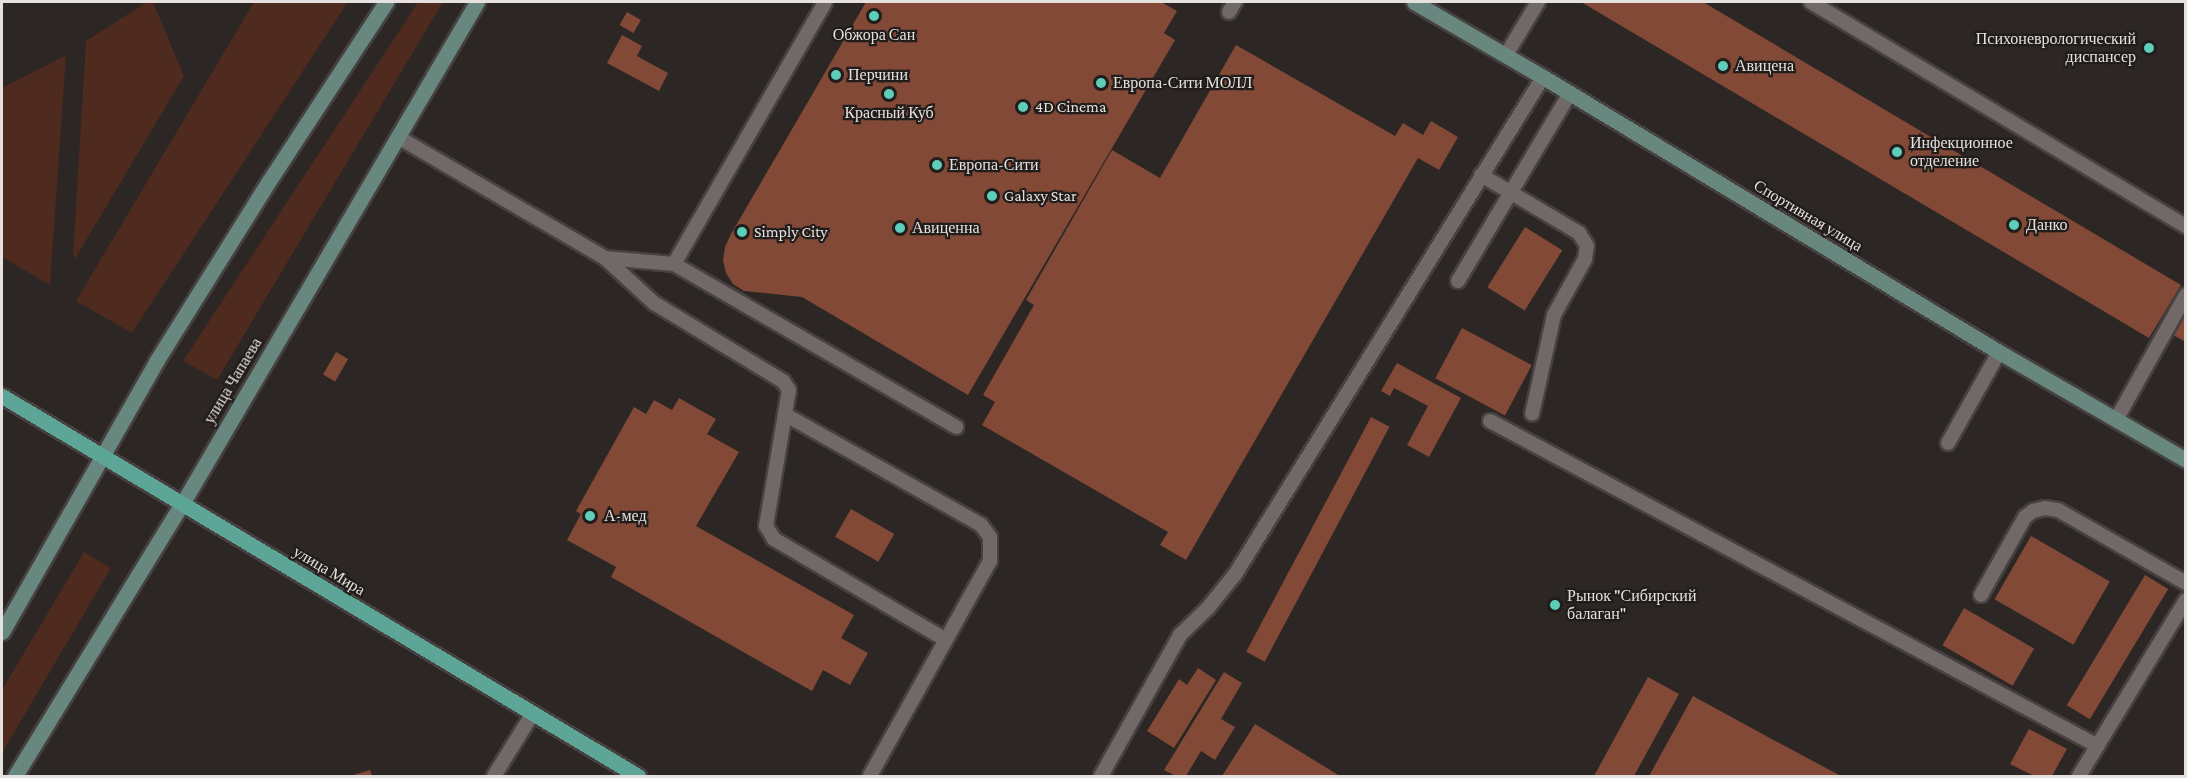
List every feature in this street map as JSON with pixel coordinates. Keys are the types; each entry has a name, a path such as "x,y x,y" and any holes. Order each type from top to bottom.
{"main road":[{"path":"2,632 157,360 269,181 386,2"},
{"name":"улица Чапаева","path":"15,777 182,504 477,2"},
{"name":"Спортивная улица","path":"1414,2 1543,76 1999,352 2186,460"},
{"name":"улица Мира","path":"2,396 638,777"}],"lane":[{"path":"674,264 825,2"},
{"path":"1506,55 1538,2"},
{"path":"1811,2 2186,226"},
{"path":"1101,777 1180,636 1208,608 1236,573 1543,76"},
{"path":"1458,281 1570,93"},
{"path":"398,137 605,258 654,303 783,381 789,390 766,526 774,539 946,640"},
{"path":"1481,175 1579,233 1587,246 1585,259 1554,315 1532,414"},
{"path":"605,258 674,264 956,427"},
{"path":"2116,420 2186,295"},
{"path":"1948,443 1999,352"},
{"path":"786,415 981,525 990,537 990,561 870,777"},
{"path":"1490,421 2098,746"},
{"path":"1981,596 2025,517 2033,511 2045,508 2058,510 2186,583"},
{"path":"2079,777 2186,600"},
{"path":"494,777 533,713"}],"shaded area":[{"path":"147,2 153,2 184,76 75,259 73,255 86,41"},
{"path":"254,2 348,2 132,333 76,301"},
{"path":"418,2 443,2 217,380 183,361"},
{"path":"66,55 50,285 2,257 2,88"},
{"path":"84,552 111,568 2,753 2,690"}],"building":[{"name":"Европа-Сити","path":"866,2 1161,2 1177,11 1164,33 1175,40 968,395 802,297 744,291 733,284 726,273 723,260 725,247 731,234"},
{"path":"1581,2 1703,2 2181,285 2149,338"},
{"path":"627,12 641,20 633,33 620,25"},
{"path":"622,35 642,46 637,56 668,73 659,91 607,63"},
{"path":"1236,45 1395,136 1403,123 1423,135 1431,121 1458,137 1439,170 1418,158 1186,560 1160,545 1168,532 982,425 995,402 983,395 1034,305 1026,300 1112,150 1160,178"},
{"path":"1525,227 1562,250 1525,311 1487,287"},
{"path":"2186,308 2186,342 2171,334"},
{"path":"1462,328 1532,365 1505,415 1435,378"},
{"path":"336,352 348,359 335,382 323,375"},
{"path":"1397,363 1461,398 1429,457 1407,445 1428,406 1394,388 1390,396 1381,391"},
{"path":"679,398 716,419 707,434 739,452 696,526 854,615 841,638 868,653 850,685 823,670 812,691 611,577 616,567 567,540 581,514 576,511 634,407 646,414 654,400 672,410"},
{"path":"1371,417 1390,427 1265,662 1246,652"},
{"path":"851,509 894,534 878,562 835,537"},
{"path":"2031,536 2110,582 2073,645 1994,599"},
{"path":"2145,575 2168,589 2090,719 2067,705"},
{"path":"1964,608 2034,648 2013,686 1942,645"},
{"path":"1198,668 1216,680 1174,748 1147,731 1179,679 1187,685"},
{"path":"1224,672 1242,683 1221,719 1235,727 1215,760 1201,751 1186,776 1176,776 1164,770"},
{"path":"1648,677 1679,694 1634,776 1594,776"},
{"path":"1693,696 1768,737 1841,776 1649,776"},
{"path":"1255,724 1340,776 1222,776"},
{"path":"2029,729 2067,749 2052,776 2034,776 2010,764"},
{"path":"370,770 372,776 350,776"}],"place":[{"name":"Обжора Сан","path":"874,16"},
{"name":"Психоневрологический диспансер","path":"2149,48"},
{"name":"Авицена","path":"1723,66"},
{"name":"Перчини","path":"836,75"},
{"name":"Европа-Сити МОЛЛ","path":"1101,83"},
{"name":"Красный Куб","path":"889,94"},
{"name":"4D Cinema","path":"1023,107"},
{"name":"Инфекционное отделение","path":"1897,152"},
{"name":"Европа-Сити","path":"937,165"},
{"name":"Galaxy Star","path":"992,196"},
{"name":"Данко","path":"2014,225"},
{"name":"Авиценна","path":"900,228"},
{"name":"Simply City","path":"742,232"},
{"name":"А-мед","path":"590,516"},
{"name":"Рынок \"Сибирский балаган\"","path":"1555,605"}]}
